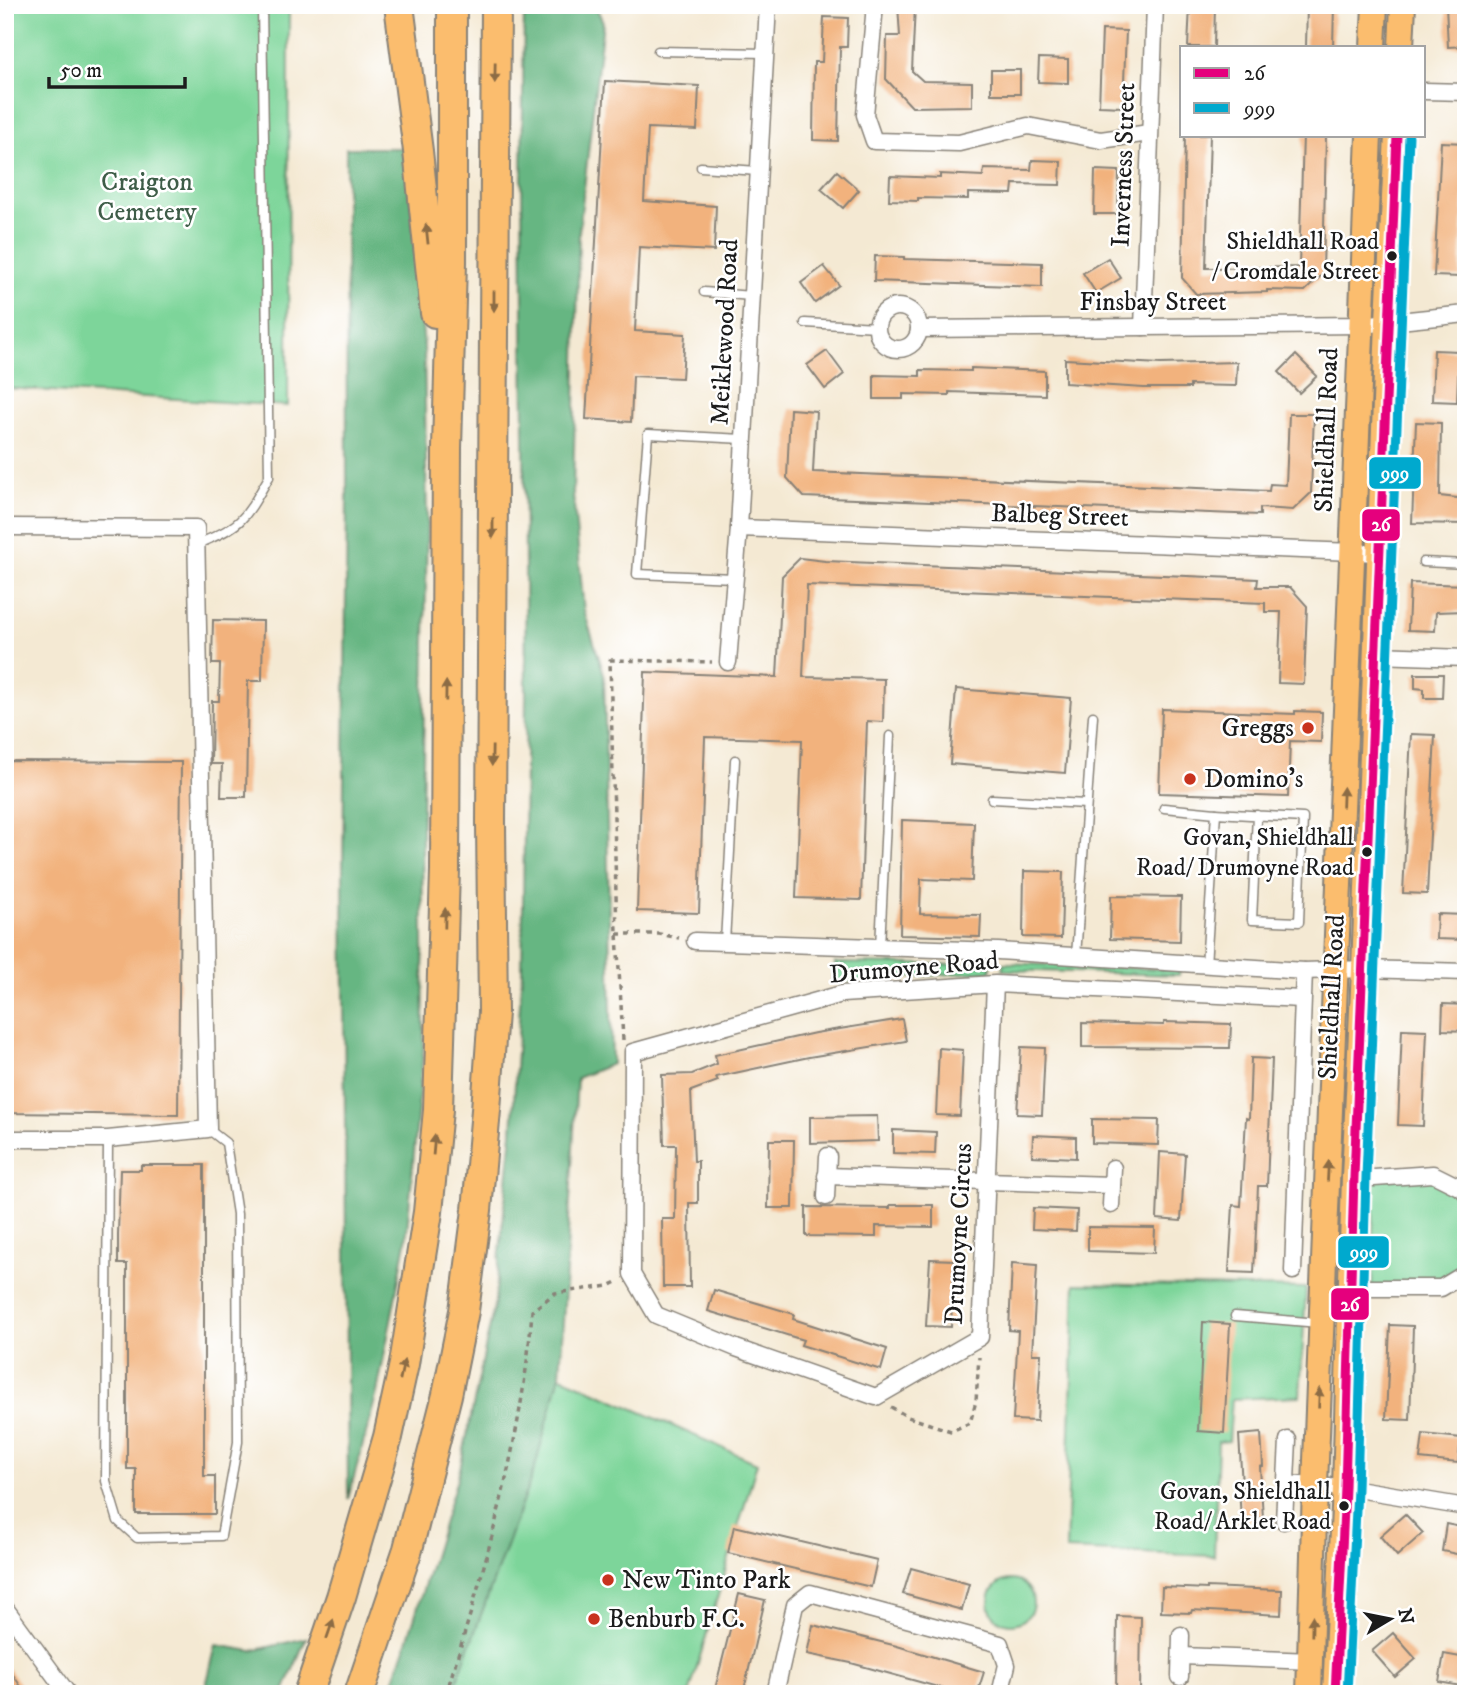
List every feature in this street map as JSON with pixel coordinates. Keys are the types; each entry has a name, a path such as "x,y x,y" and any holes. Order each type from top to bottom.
{"highway":[{"path":"399,5 431,266 447,448"},
{"path":"308,1694 341,1597 388,1437 404,1364 428,1212 438,1110 443,996 447,448 452,249 452,5"},
{"path":"359,1694 408,1549 447,1395 464,1311 494,1012 491,824 496,5"}],"main road":[{"path":"1373,46 1375,5"},
{"path":"1401,46 1403,5"},
{"name":"Shieldhall Road","path":"1309,1693 1369,136"},
{"name":"Shieldhall Road","path":"1336,1694 1354,1177 1397,136"}],"street":[{"name":"Meiklewood Road","path":"728,662 739,528 768,5"},
{"path":"875,5 865,115 874,141 959,143 1028,126 1101,140 1149,133"},
{"name":"Inverness Street","path":"1143,327 1155,5"},
{"path":"1426,91 1466,92"},
{"path":"895,307 915,315 919,329 910,345 898,349 891,348 881,340 877,327 883,314 895,307"},
{"name":"Finsbay Street","path":"919,329 1361,325 1466,314"},
{"path":"5,527 196,528 208,1129 108,1139 5,1139"},
{"name":"Balbeg Street","path":"739,528 1380,554"},
{"path":"1376,656 1466,658"},
{"name":"Drumoyne Road","path":"695,941 1076,956 1304,971 1364,969 1466,972"},
{"name":"Shieldhall Road","path":"1293,1272 1304,971"},
{"name":"Drumoyne Road","path":"633,1052 842,994 995,984 1301,999"},
{"name":"Drumoyne Circus","path":"876,1397 980,1337 995,984"},
{"path":"633,1052 632,1275 656,1315 736,1348 876,1397"},
{"path":"826,1197 828,1156"},
{"path":"1111,1205 1113,1168"},
{"path":"1354,1177 1433,1174 1466,1193"},
{"path":"826,1176 1112,1185"},
{"path":"1350,1288 1441,1288 1466,1273"},
{"path":"1284,1521 1288,1440"},
{"path":"1286,1484 1345,1488 1466,1507"},
{"path":"775,1694 795,1605 810,1593 1000,1644 1007,1665 1000,1694"},
{"path":"5,1608 68,1694"},
{"path":"1180,1677 1181,1635"},
{"path":"1181,1657 1311,1661"},
{"path":"1309,1693 1336,1694"}],"lane":[{"path":"196,544 227,532 246,517 269,477 262,5"},
{"path":"658,51 765,53"},
{"path":"701,167 758,171"},
{"path":"704,292 751,296"},
{"path":"805,323 877,327"},
{"path":"734,578 637,574 648,433 743,439"},
{"path":"1423,562 1466,564"},
{"path":"1076,956 1093,716"},
{"path":"880,947 890,736"},
{"path":"725,942 734,760"},
{"path":"992,799 1086,804"},
{"path":"1164,808 1303,818 1299,922 1252,920 1257,815"},
{"path":"1206,965 1216,813"},
{"path":"108,1139 106,1481 118,1521 137,1538 221,1536 238,1442 237,1214 226,1143 208,1129"},
{"path":"1235,1316 1322,1324"}],"path":[{"path":"633,1052 623,1041 617,934 610,660 728,662"},
{"path":"617,934 659,934 695,941"},
{"path":"446,1694 514,1447 528,1363 532,1311 555,1293 608,1286 632,1275"},
{"path":"876,1397 908,1417 951,1431 971,1423 976,1401 980,1337"}],"green space":[{"name":"Craigton Cemetery","path":"5,5 289,5 288,406 5,388"},
{"path":"524,5 595,5 603,22 579,232 573,494 584,611 604,674 612,1064 577,1078 560,1375 535,1467 452,1694 389,1694 460,1469 495,1301 512,1132 522,971 526,696 522,180"},
{"path":"346,148 406,148 424,347 427,520 422,825 424,1043 406,1242 377,1393 348,1499 343,873 347,496"},
{"path":"835,963 991,965 991,971 834,983"},
{"path":"1003,963 1180,970 1179,975 1003,970"},
{"path":"1433,1174 1466,1193 1466,1273 1441,1288 1372,1288 1374,1178"},
{"path":"1075,1284 1306,1288 1300,1396 1232,1399 1229,1441 1218,1442 1214,1556 1066,1550"},
{"name":"New Tinto Park","path":"557,1375 757,1463 689,1694 452,1694 535,1467"},
{"path":"1011,1580 1026,1587 1033,1602 1026,1617 1011,1624 996,1617 989,1602 996,1587"},
{"path":"306,1638 283,1694 204,1694 216,1645 252,1651"}],"building":[{"path":"898,5 915,5 912,71 923,81 972,82 972,106 912,107 886,79 887,36 900,36"},
{"path":"1190,5 1215,5 1214,46 1188,46"},
{"path":"1307,5 1334,5 1333,46 1306,46"},
{"path":"1446,5 1466,5 1466,46 1448,47"},
{"path":"824,17 848,18 847,47 840,47 838,141 813,140 814,62 822,62"},
{"path":"1102,30 1126,31 1123,107 1099,106"},
{"path":"1039,58 1068,59 1068,83 1038,82"},
{"path":"991,70 1020,70 1020,94 991,94"},
{"path":"605,81 699,86 697,130 648,128 644,201 716,206 714,251 639,247 635,331 685,334 682,378 633,376 631,422 586,419"},
{"path":"1185,136 1210,136 1206,268 1299,267 1303,136 1326,136 1323,274 1305,291 1196,294 1182,278"},
{"path":"1441,142 1466,143 1460,277 1434,276"},
{"path":"1032,160 1061,161 1060,185 1013,184 1012,194 968,193 968,199 889,200 890,176 983,176 984,169 1031,170"},
{"path":"1095,170 1119,171 1118,214 1094,214"},
{"path":"837,171 859,190 843,208 821,189"},
{"path":"875,256 1042,263 1042,287 874,281"},
{"path":"1108,258 1121,278 1096,293 1083,273"},
{"path":"824,266 839,285 815,303 801,283"},
{"path":"1434,350 1459,351 1457,402 1432,401"},
{"path":"827,351 844,374 825,389 807,365"},
{"path":"1296,355 1317,376 1299,393 1279,372"},
{"path":"1065,359 1161,364 1237,362 1236,386 1144,388 1065,383"},
{"path":"971,368 1045,371 1045,395 949,392 949,395 903,394 903,399 874,399 874,375 920,376 920,370 971,371"},
{"path":"790,409 816,411 813,472 1269,491 1270,484 1286,485 1289,414 1314,414 1311,493 1293,510 1260,508 1260,515 804,497 787,478"},
{"path":"1416,422 1441,423 1440,496 1466,499 1466,524 1412,523"},
{"path":"800,558 1258,579 1257,587 1290,587 1307,606 1304,684 1278,683 1281,612 1265,612 1265,603 807,585 803,677 884,679 883,722 867,721 861,900 796,898 802,740 705,737 699,913 637,911 645,672 777,677 782,576"},
{"path":"1410,583 1466,585 1466,611 1436,612 1435,631 1408,630"},
{"path":"213,620 263,621 262,681 248,681 246,797 221,797 222,764 211,764 212,701 219,701 220,664 212,664"},
{"path":"1415,674 1443,674 1442,698 1424,698 1424,689 1415,688"},
{"path":"956,689 1071,698 1065,773 950,764"},
{"path":"1162,709 1295,714 1295,711 1322,712 1321,742 1290,741 1288,797 1159,793"},
{"path":"1411,734 1435,735 1427,894 1403,893"},
{"path":"5,761 181,762 178,1115 5,1113"},
{"path":"902,820 974,823 972,881 921,879 920,914 981,915 980,937 900,935"},
{"path":"1024,871 1063,872 1061,938 1023,937"},
{"path":"1111,896 1181,897 1180,941 1110,939"},
{"path":"1437,914 1466,915 1466,940 1436,939"},
{"path":"1443,1004 1466,1005 1466,1031 1442,1030"},
{"path":"902,1019 906,1041 809,1057 716,1077 718,1081 691,1091 694,1161 698,1161 698,1203 689,1203 690,1287 663,1287 662,1219 675,1219 676,1145 664,1145 662,1075 692,1074 717,1064 715,1055 815,1033"},
{"path":"1164,1022 1231,1024 1230,1048 1082,1047 1082,1023 1164,1025"},
{"path":"1402,1029 1427,1030 1423,1126 1398,1125"},
{"path":"1021,1047 1045,1048 1042,1115 1017,1114"},
{"path":"939,1048 963,1050 960,1116 936,1115"},
{"path":"1251,1058 1272,1059 1267,1186 1258,1186 1254,1273 1229,1272 1233,1205 1241,1206 1246,1118 1249,1119"},
{"path":"877,1116 878,1141 810,1143 810,1117"},
{"path":"1092,1119 1159,1120 1158,1145 1092,1143"},
{"path":"893,1130 936,1132 935,1154 893,1153"},
{"path":"1033,1135 1076,1137 1076,1158 1032,1156"},
{"path":"769,1140 794,1140 793,1208 768,1208"},
{"path":"1160,1152 1185,1154 1181,1221 1157,1219"},
{"path":"141,1165 204,1165 204,1476 215,1476 215,1514 136,1514 136,1469 127,1469 127,1264 118,1264 118,1235 120,1170 141,1170"},
{"path":"890,1205 933,1205 933,1227 876,1226 876,1237 806,1236 806,1207 890,1208"},
{"path":"1033,1208 1077,1210 1076,1231 1032,1229"},
{"path":"1088,1227 1155,1228 1154,1253 1088,1251"},
{"path":"930,1259 954,1260 951,1327 926,1326"},
{"path":"1012,1263 1037,1265 1032,1354 1041,1354 1037,1421 1013,1420 1018,1331 1009,1330"},
{"path":"714,1290 794,1314 793,1319 887,1349 881,1370 801,1345 803,1340 708,1311"},
{"path":"1203,1322 1230,1324 1224,1433 1198,1431"},
{"path":"1390,1325 1413,1326 1410,1420 1386,1419"},
{"path":"1261,1433 1263,1518 1241,1520 1239,1435"},
{"path":"1423,1434 1461,1438 1458,1463 1420,1459"},
{"path":"1405,1514 1423,1533 1397,1556 1380,1536"},
{"path":"1446,1524 1466,1528 1466,1556 1442,1551"},
{"path":"734,1526 877,1560 871,1587 728,1553"},
{"path":"911,1568 969,1584 962,1610 903,1594"},
{"path":"1162,1587 1282,1590 1281,1615 1192,1610 1191,1613 1161,1612"},
{"path":"739,1594 765,1600 743,1694 732,1694 715,1689"},
{"path":"1117,1616 1141,1617 1140,1692 1116,1691"},
{"path":"813,1625 984,1672 977,1694 963,1694 851,1663 807,1654"},
{"path":"1393,1633 1416,1659 1395,1677 1372,1651"},
{"path":"1444,1654 1466,1658 1466,1687 1439,1682"},
{"path":"5,1663 26,1694 5,1694"}],"transit line":[{"name":"26","path":"1335,1694 1397,136"},
{"name":"999","path":"1347,1694 1409,136"}],"place":[{"name":"Shieldhall Road / Cromdale Street","path":"1392,256"},
{"name":"Greggs","path":"1308,728"},
{"name":"Domino's","path":"1190,779"},
{"name":"Govan, Shieldhall Road/ Drumoyne Road","path":"1367,852"},
{"name":"Govan, Shieldhall Road/ Arklet Road","path":"1344,1506"},
{"name":"New Tinto Park","path":"608,1580"},
{"name":"Benburb F.C.","path":"594,1619"}]}
